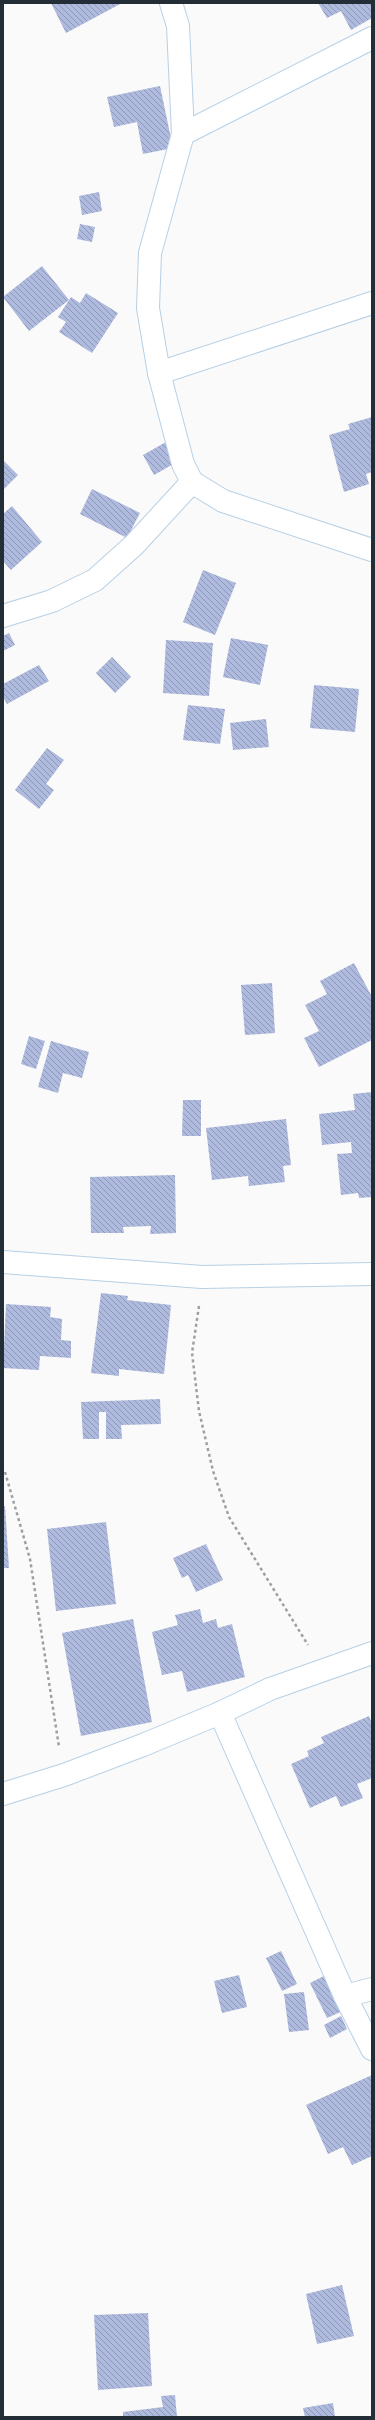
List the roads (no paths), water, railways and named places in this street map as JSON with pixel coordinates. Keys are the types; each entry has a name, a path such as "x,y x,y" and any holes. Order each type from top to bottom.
{"street":[{"path":"171,3 178,26 183,134 150,252 148,308 159,373 183,464 192,482 223,501 372,550"},
{"path":"183,134 372,38"},
{"path":"159,373 372,303"},
{"path":"3,616 52,601 95,580 134,545 192,482"},
{"path":"3,1262 202,1277 372,1274"},
{"path":"3,1794 64,1775 220,1713 270,1689 372,1653"},
{"path":"220,1713 344,1996 372,2049"},
{"path":"344,1996 372,1989"}]}
